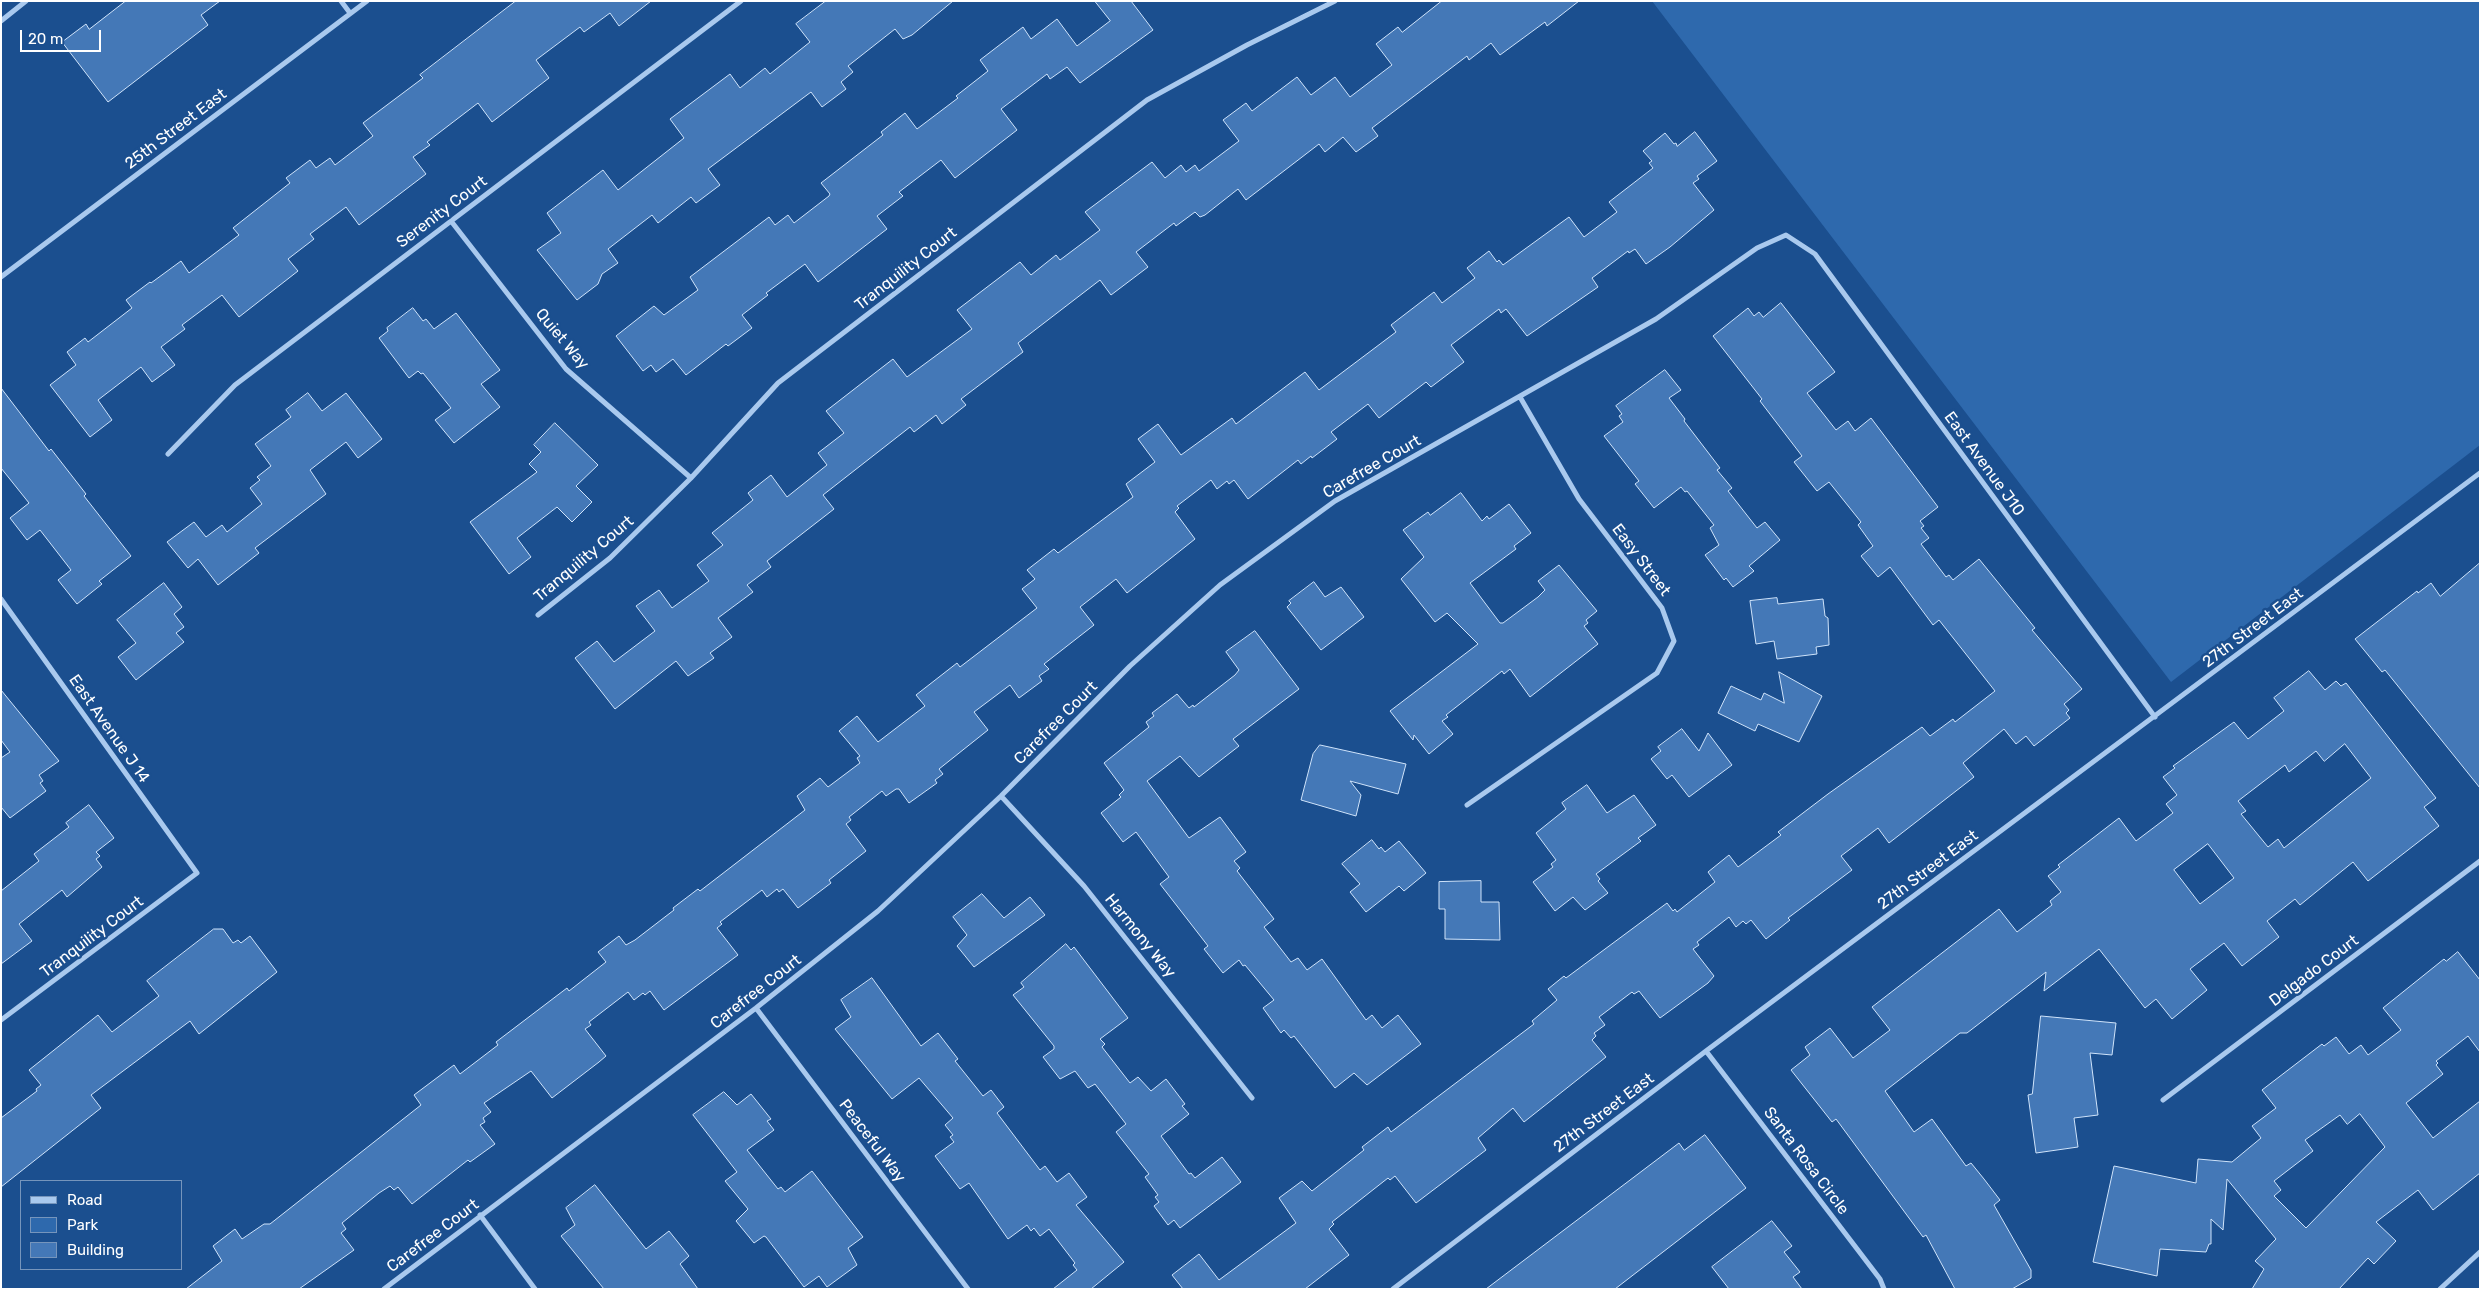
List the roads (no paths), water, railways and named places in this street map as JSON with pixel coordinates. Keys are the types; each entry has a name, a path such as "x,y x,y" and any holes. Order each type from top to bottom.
{"street":[{"path":"1,21 26,1"},
{"path":"341,1 350,14"},
{"name":"25th Street East","path":"1,278 367,1"},
{"name":"Serenity Court","path":"168,454 235,385 741,1"},
{"name":"Tranquility Court","path":"538,615 610,558 691,478 778,383 1147,100 1247,45 1335,1"},
{"name":"Quiet Way","path":"451,221 566,369 691,478"},
{"name":"Carefree Court","path":"384,1289 756,1008 878,911 1001,796 1130,666 1220,585 1335,501 1656,319 1757,248 1786,234"},
{"name":"East Avenue J10","path":"1786,234 1815,254 2155,717"},
{"name":"Easy Street","path":"1467,805 1657,673 1674,641 1662,608 1579,499 1520,397"},
{"name":"27th Street East","path":"1393,1289 1706,1051 2480,473"},
{"name":"East Avenue J 14","path":"1,599 197,873"},
{"name":"Harmony Way","path":"1001,796 1084,886 1252,1098"},
{"name":"Delgado Court","path":"2163,1100 2480,861"},
{"name":"Tranquility Court","path":"1,1020 197,873"},
{"name":"Peaceful Way","path":"756,1008 968,1289"},
{"name":"Santa Rosa Circle","path":"1706,1051 1880,1279 1884,1289"},
{"path":"480,1215 535,1289"},
{"path":"2440,1289 2480,1252"}]}
